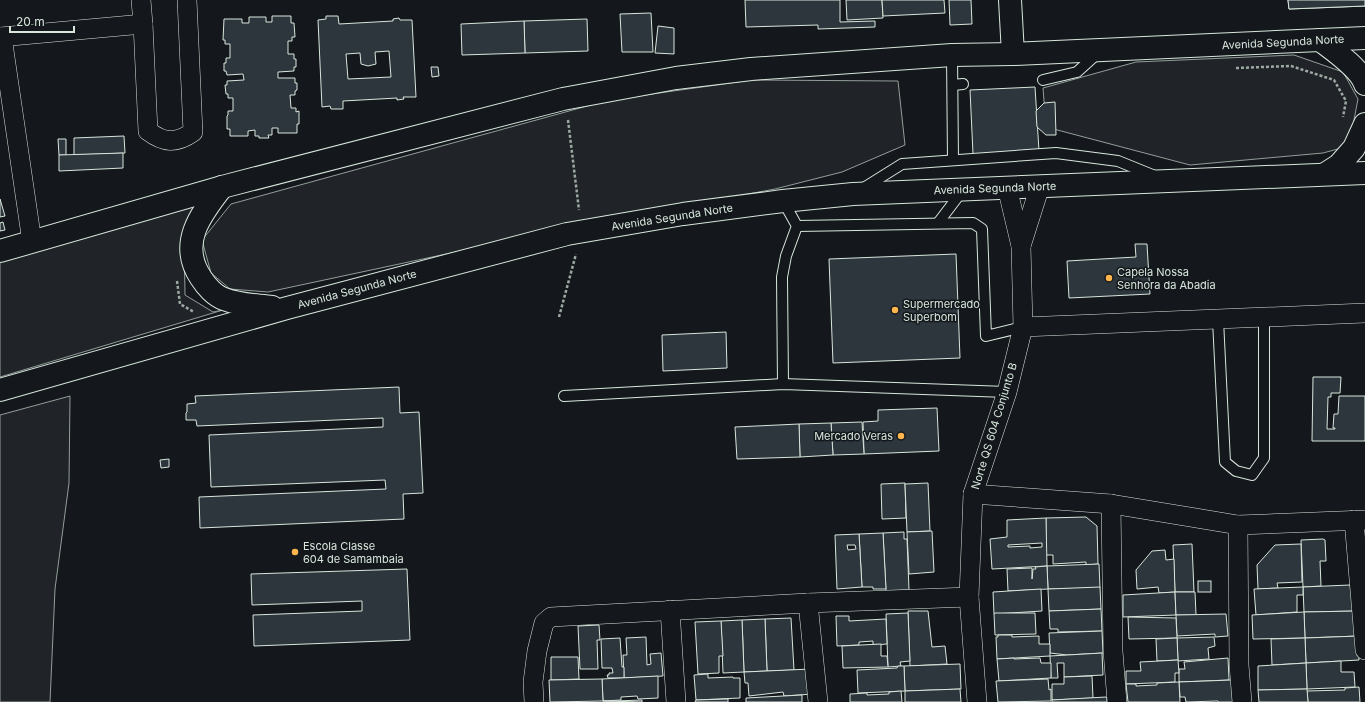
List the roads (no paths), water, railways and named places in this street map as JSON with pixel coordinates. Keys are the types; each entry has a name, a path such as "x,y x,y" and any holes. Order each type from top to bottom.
{"main road":[{"path":"1010,0 1013,54"},
{"name":"Avenida Segunda Norte","path":"0,251 222,187 555,101 676,78 751,69 952,55 1013,54 1365,38"},
{"path":"1320,40 1344,58 1363,78 1365,84"},
{"path":"1325,174 1339,165 1354,148 1365,124"},
{"name":"Avenida Segunda Norte","path":"0,390 287,308 567,234 683,214 783,201 853,194 965,188 1007,188 1365,173"},
{"path":"222,187 204,209 193,231 190,248 196,270 206,285 222,298 242,304 287,308"}],"street":[{"path":"141,0 148,131 158,138 172,141 184,138 193,132 187,0"},
{"path":"32,242 1,37 143,24"},
{"name":"Norte QS 604 Conjunto B","path":"1021,246 1040,186"},
{"name":"Norte QS 604 Conjunto B","path":"977,702 970,597 973,494 1007,392 1023,327 1021,246 1007,188"},
{"path":"1023,327 1365,313"},
{"path":"973,494 1111,504 1238,525 1359,520 1365,650"},
{"path":"1111,504 1113,651 1117,702"},
{"path":"1238,525 1239,665 1242,702"},
{"path":"534,702 533,682 537,651 544,622 551,617 808,603 970,597"},
{"path":"808,603 818,702"},
{"path":"670,610 676,702"}],"lane":[{"path":"1043,80 1077,72 1101,50"},
{"path":"952,55 958,85 953,160"},
{"path":"853,194 902,164 1056,153 1118,161 1166,181"},
{"path":"938,223 965,188"},
{"path":"783,201 797,226 786,256 782,277 783,384"},
{"path":"797,226 974,223 982,229 986,336 1023,327"},
{"path":"1218,320 1225,462 1236,471 1252,475 1264,458 1264,317"},
{"path":"564,396 783,384 1007,392"}],"place":[{"name":"Capela Nossa Senhora da Abadia","path":"1109,278"},
{"name":"Supermercado Superbom","path":"895,310"},
{"name":"Mercado Veras","path":"901,436"},
{"name":"Escola Classe 604 de Samambaia","path":"295,552"}]}
